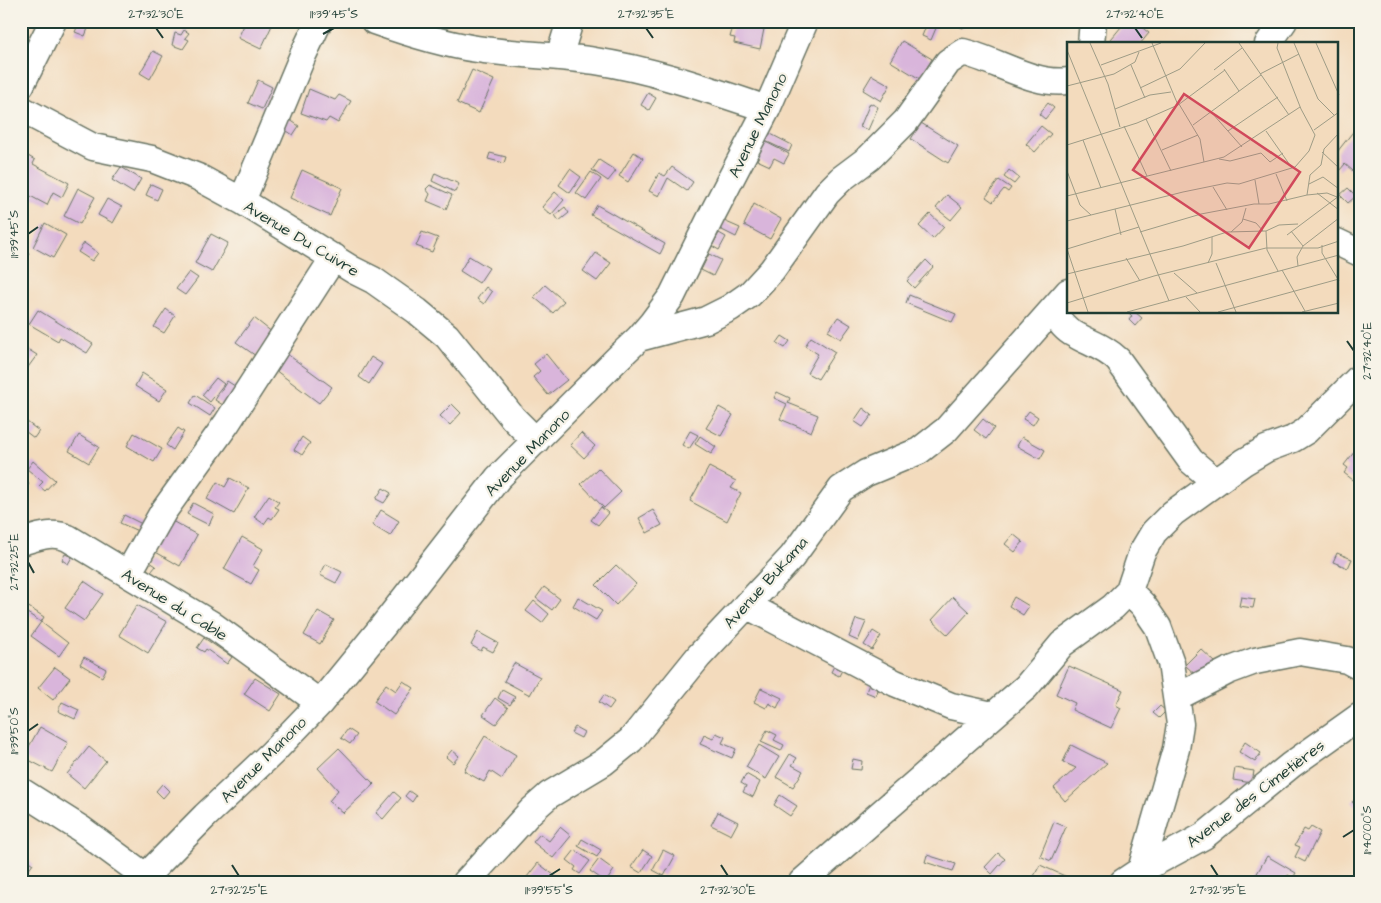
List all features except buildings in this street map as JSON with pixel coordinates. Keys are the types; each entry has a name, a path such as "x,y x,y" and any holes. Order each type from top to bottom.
{"street":[{"path":"21,86 53,21"},
{"path":"242,201 302,55 319,21"},
{"path":"374,21 437,41 477,49 595,61 641,70 687,82 767,110"},
{"path":"559,57 570,21"},
{"name":"Avenue Manono","path":"142,879 272,753 320,703 383,626 498,478 639,338 672,296 713,212 767,110 805,21"},
{"path":"1091,42 1093,21"},
{"path":"1269,42 1284,21"},
{"path":"639,338 706,320 730,308 750,294 772,270 827,193 841,179 865,162 906,120 948,62 955,56 963,52 978,55 1038,79 1052,82 1067,81"},
{"name":"Avenue Du Cuivre","path":"21,109 93,147 152,159 177,168 242,201 381,286 433,323 447,336 512,418 536,441"},
{"path":"1338,242 1360,253"},
{"path":"128,574 163,512 227,422 334,257"},
{"name":"Avenue Bukama","path":"466,882 531,811 549,795 604,762 631,740 676,683 792,557 841,488 866,472 919,451 946,430 1067,293"},
{"path":"1052,311 1065,328 1073,334 1111,352 1191,461 1216,482"},
{"path":"802,882 1026,686 1062,644 1113,607 1130,591 1142,552 1154,532 1173,513 1266,449 1293,439 1306,431 1360,377"},
{"name":"Avenue du Cable","path":"21,542 51,534 60,534 211,624 320,703"},
{"path":"1130,591 1158,627 1172,663 1180,724 1176,749 1132,876"},
{"path":"746,605 895,683 951,706 992,715"},
{"path":"1177,697 1228,671 1255,661 1300,652 1347,660 1360,667"},
{"name":"Avenue des Cimetières","path":"1132,876 1204,836 1291,765 1360,716"},
{"path":"21,791 81,829 142,879"}]}
